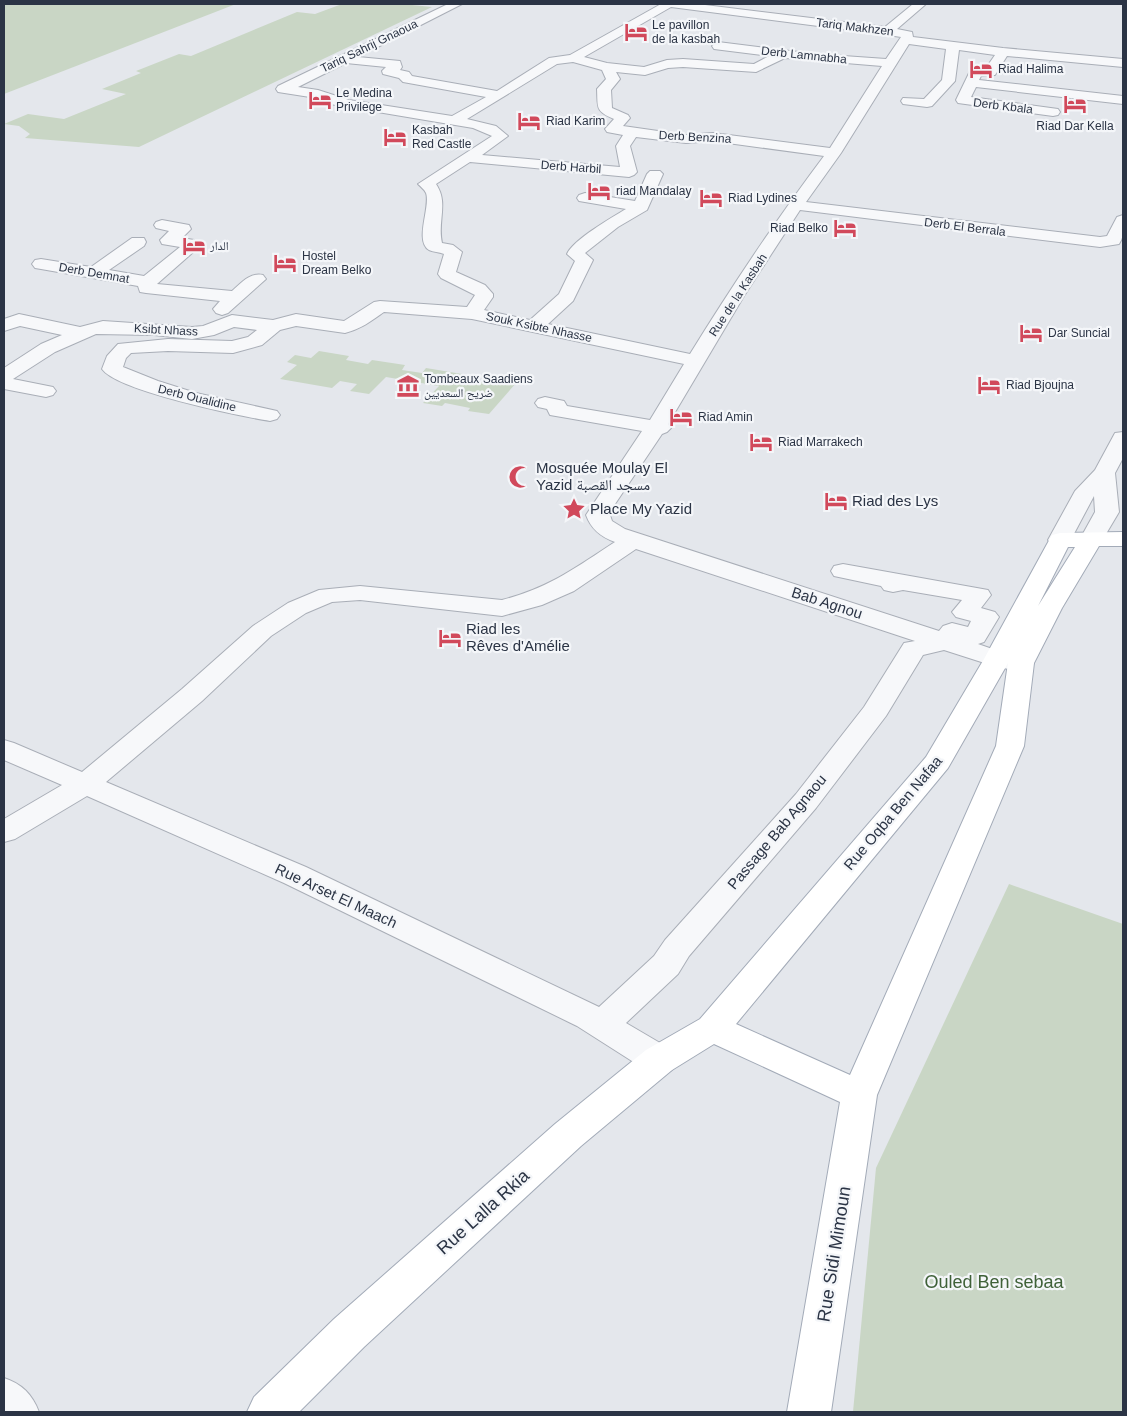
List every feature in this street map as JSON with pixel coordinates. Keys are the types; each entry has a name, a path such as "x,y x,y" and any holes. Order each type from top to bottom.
{"main road":[{"name":"Rue Oqba Ben Nafaa","path":"712,1028 938,762 1009,661 1050,608 1092,539"},
{"path":"1060,540 1123,539"},
{"name":"Rue Oqba Ben Nafaa","path":"859,1095 1010,746 1009,661 1060,540"},
{"path":"712,1028 859,1095"},
{"name":"Rue Lalla Rkia","path":"269,1412 349,1333 568,1135 659,1060 712,1028"},
{"name":"Rue Sidi Mimoun","path":"809,1412 859,1095"}],"street":[{"name":"Tariq Sahrij Gnaoua","path":"454,121 336,101 313,93 283,89 456,4"},
{"path":"454,121 554,61 573,58 670,4"},
{"name":"Tariq Makhzen","path":"670,4 888,31 908,35 906,40 1003,52 1123,63"},
{"path":"888,31 920,4"},
{"name":"Rue de la Kasbah","path":"633,540 610,531 603,526 598,515 600,510 658,427 735,296 795,205 834,153 906,40"},
{"name":"Derb Lamnabha","path":"718,46 823,59 890,63"},
{"path":"908,101 927,103 948,81 953,46"},
{"name":"Derb Kbala","path":"1003,52 990,72 976,72 962,100 1053,112"},
{"path":"573,58 607,67 645,71 666,64 683,62 756,68 783,54"},
{"path":"342,59 395,64 397,65 388,71 404,75 408,80 499,95"},
{"name":"Derb Benzina","path":"607,67 612,79 604,89 606,111 623,118 612,129 686,139 713,137 834,153"},
{"path":"972,83 1123,100"},
{"path":"454,121 481,126 501,136 470,158 426,184 432,186 434,190 434,215 431,229 434,246 447,248 453,252 447,274 479,289 484,294 484,297 472,313"},
{"name":"Derb Harbil","path":"470,158 629,172 624,146 632,132"},
{"path":"535,326 567,297 571,290 584,260 576,254 577,251 612,224 641,207 654,174"},
{"path":"585,198 641,207"},
{"name":"Derb El Berrala","path":"795,205 1100,242 1113,240 1123,220"},
{"path":"148,282 191,246 168,240 183,229 162,225"},
{"path":"94,273 138,242"},
{"name":"Derb Demnat","path":"40,264 148,282 145,287 148,289 234,297"},
{"path":"258,280 234,297 220,310 225,318 273,326"},
{"name":"Souk Ksibte Nhasse","path":"273,326 296,320 345,327 355,324 380,306 472,313 696,361"},
{"name":"Ksibt Nhass","path":"83,333 115,327 192,333 207,331 225,318"},
{"path":"4,325 19,320 83,333 117,356 125,348 168,345 233,347 255,341 273,326"},
{"path":"5,376 48,348 83,333"},
{"name":"Derb Oualidine","path":"117,356 112,369 155,388 186,398 270,415"},
{"path":"5,376 46,390"},
{"path":"546,403 557,405 557,411 658,427"},
{"name":"Rue Oqba Ben Nafaa","path":"1060,540 1086,491 1104,473 1123,438"},
{"name":"Rue Oqba Ben Nafaa","path":"1092,539 1107,512 1104,473"},
{"path":"4,832 86,784 192,695 262,631 297,608 328,595 360,594 502,608 533,600 565,586 633,540"},
{"name":"Bab Agnou","path":"633,540 945,642 1009,661"},
{"name":"Passage Bab Agnaou","path":"602,1024 666,964 677,948 806,801 876,710 913,649 945,642 952,631 975,637 986,618 965,612 979,595 897,583 844,571"},
{"name":"Rue Arset El Maach","path":"4,749 295,876 602,1024 659,1060"},
{"path":"4,1398 17,1412"}],"green space":[{"path":"4,4 236,4 4,94"},
{"path":"342,4 402,4 432,7 139,147 25,138 30,134 19,126 4,124 28,114 64,119 126,94 102,89 141,73 136,71 179,54 191,56 297,12 315,14"},
{"path":"319,351 349,356 346,360 368,364 372,360 405,365 402,370 422,373 426,368 462,374 458,378 487,383 492,379 516,383 489,414 468,411 470,408 445,403 442,406 423,403 439,386 386,377 369,394 350,391 357,384 340,381 332,388 280,379 297,365 287,362 295,355 311,358"},
{"name":"Ouled Ben sebaa","path":"1009,884 1123,924 1123,1412 853,1412 876,1168"}],"place":[{"name":"Le pavillon de la kasbah","path":"636,32"},
{"name":"Riad Halima","path":"981,69"},
{"name":"Le Medina Privilege","path":"320,100"},
{"name":"Riad Dar Kella","path":"1075,104"},
{"name":"Riad Karim","path":"529,121"},
{"name":"Kasbah Red Castle","path":"395,137"},
{"name":"riad Mandalay","path":"599,191"},
{"name":"Riad Lydines","path":"711,198"},
{"name":"Riad Belko","path":"845,228"},
{"name":"الدار","path":"194,246"},
{"name":"Hostel Dream Belko","path":"285,263"},
{"name":"Dar Suncial","path":"1031,333"},
{"name":"Riad Bjoujna","path":"989,385"},
{"name":"Tombeaux Saadiens ضريح السعديين","path":"408,386"},
{"name":"Riad Amin","path":"681,417"},
{"name":"Riad Marrakech","path":"761,442"},
{"name":"Mosquée Moulay El Yazid مسجد القصبة","path":"520,477"},
{"name":"Riad des Lys","path":"836,501"},
{"name":"Place My Yazid","path":"574,509"},
{"name":"Riad les Rêves d'Amélie","path":"450,638"}]}
